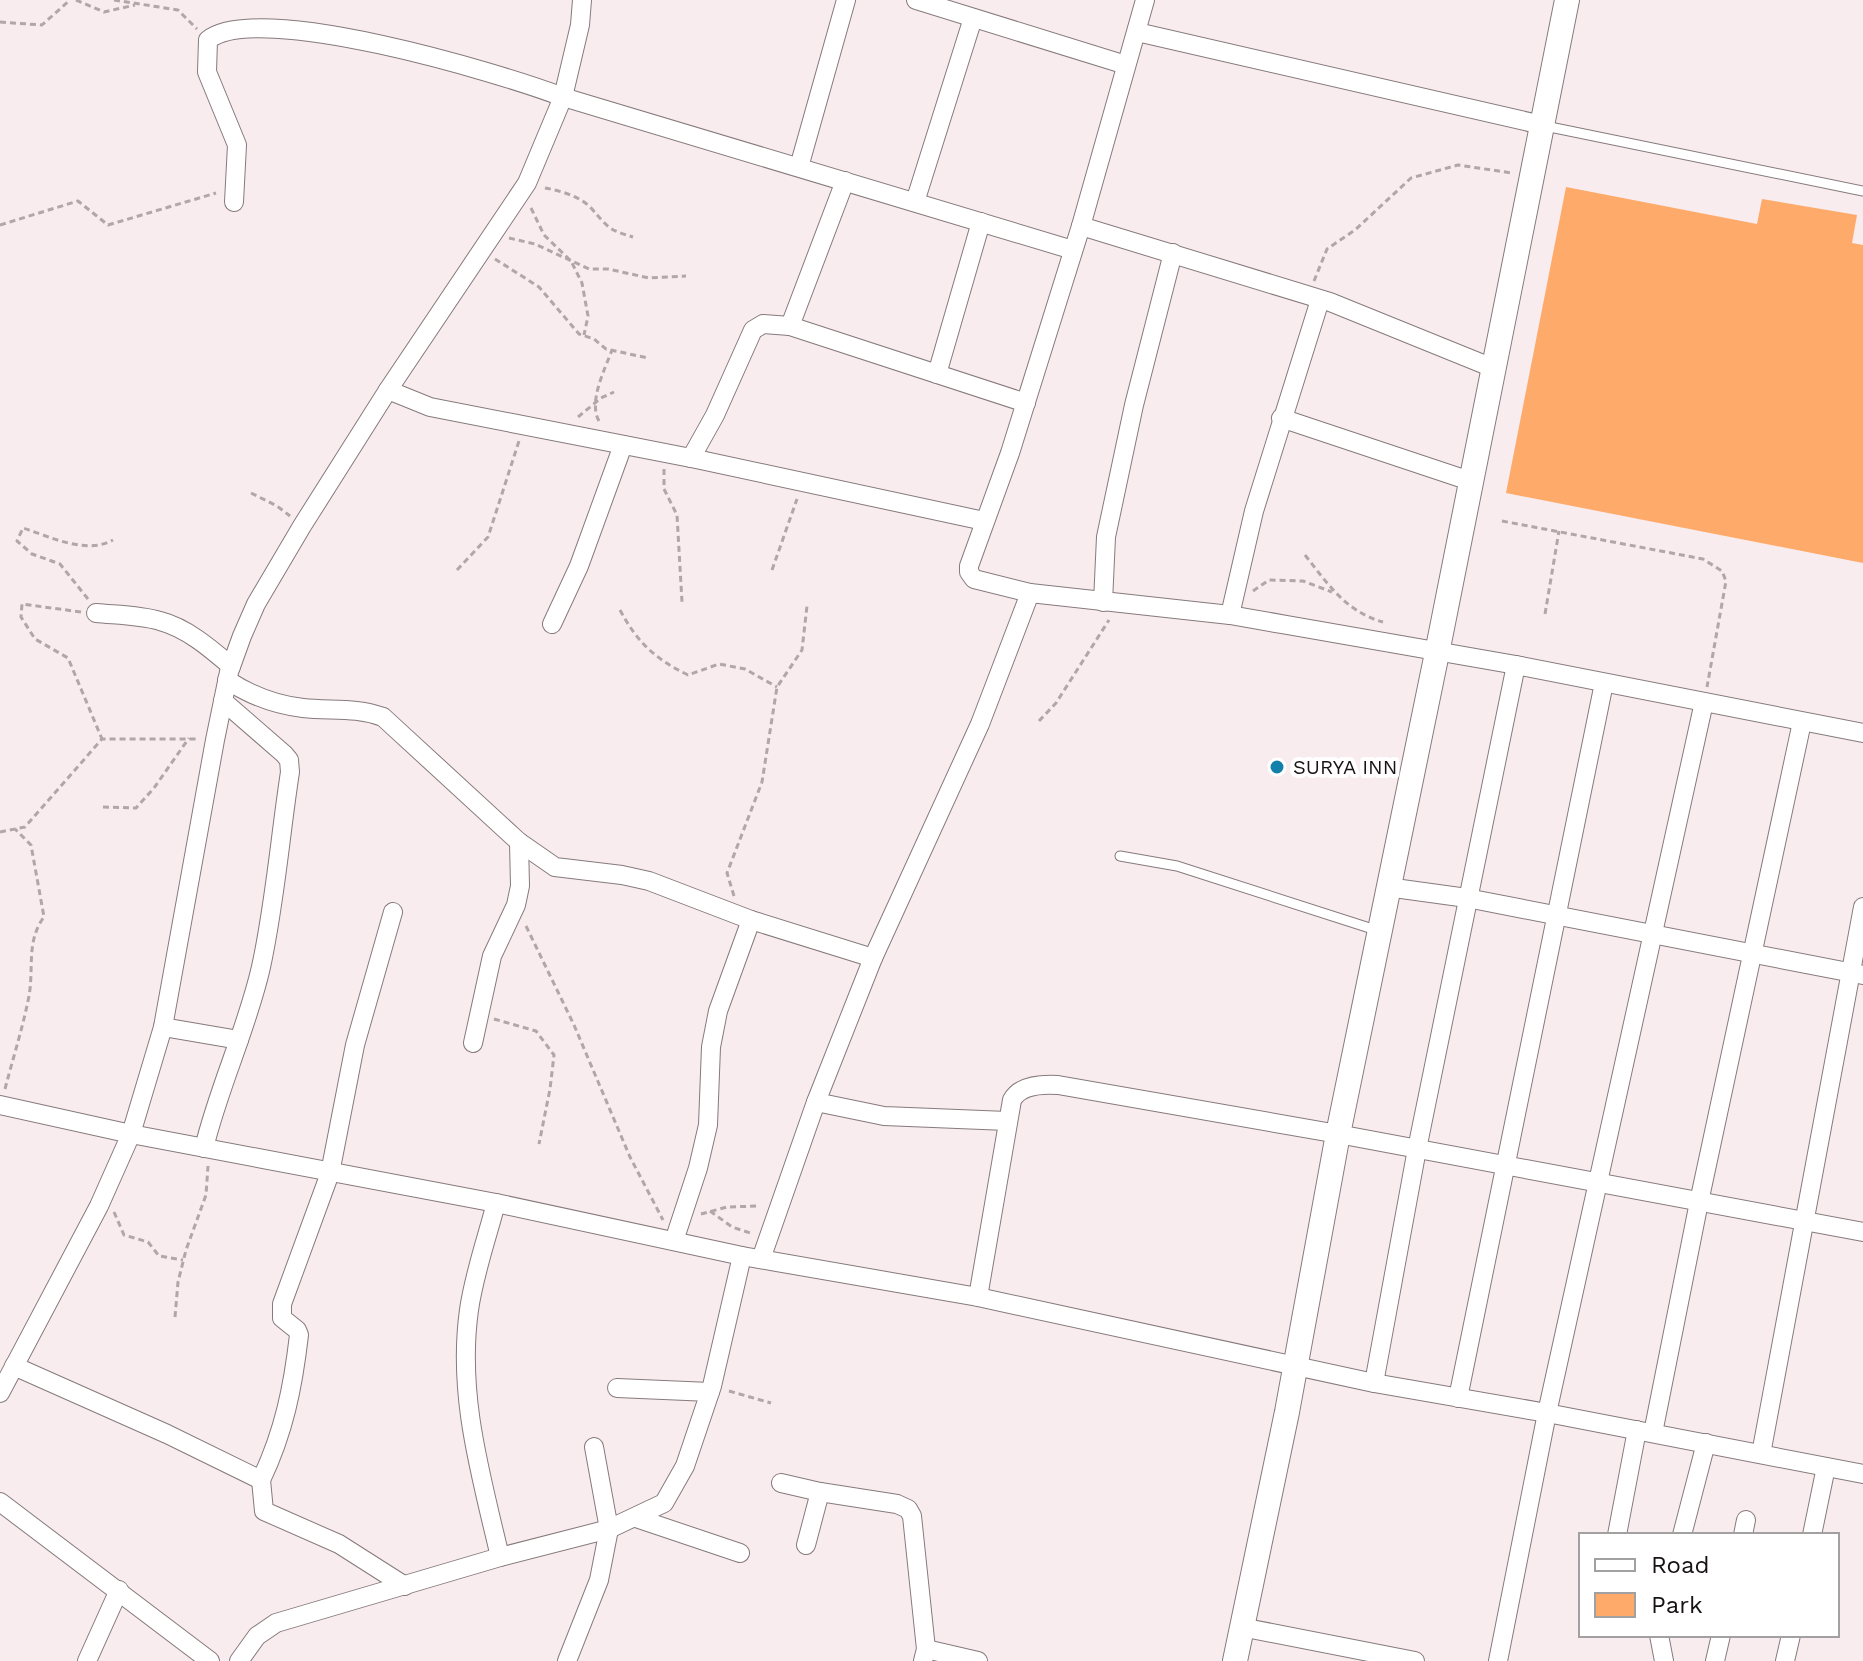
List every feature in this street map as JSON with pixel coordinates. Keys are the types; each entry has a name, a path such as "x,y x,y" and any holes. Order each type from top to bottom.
{"street":[{"path":"0,1393 99,1206 131,1134 163,1027 229,673 256,604 388,390 525,187 563,97 580,25 582,0"},
{"path":"799,167 846,0"},
{"path":"916,0 1126,65"},
{"path":"1145,0 1081,226 1026,403 969,566 970,576 978,581 1030,593 1112,603 1231,610 1437,653 1516,665 1863,733"},
{"path":"1235,1661 1387,887 1437,653 1567,0"},
{"path":"915,202 973,18"},
{"path":"234,194 237,145 207,72 208,40 222,29 250,21 310,24 432,51 563,97 1073,250"},
{"path":"1137,32 1542,125"},
{"path":"790,326 845,181"},
{"path":"937,374 981,222"},
{"path":"1081,226 1314,298 1493,368"},
{"path":"1112,603 1108,525 1150,337 1173,253"},
{"path":"1231,610 1254,511 1314,298"},
{"path":"691,458 715,415 753,330 763,324 790,326 1026,403"},
{"path":"388,390 430,407 691,458 984,521"},
{"path":"1281,418 1470,481"},
{"path":"552,624 579,566 619,445"},
{"path":"239,1661 257,1636 276,1623 500,1557 609,1529 664,1503 673,1491 685,1466 711,1389 752,1257 768,1238 816,1102 873,958 980,724 1030,593"},
{"path":"96,613 152,619 169,624 212,649 229,673 270,701 304,708 340,708 383,717 519,842 555,867 649,881 745,917 873,958"},
{"path":"1374,1383 1417,1149 1516,665"},
{"path":"1458,1398 1604,683"},
{"path":"208,1149 223,1080 239,1040 261,967 290,772 289,760 284,754 223,701"},
{"path":"1498,1661 1547,1413 1704,702"},
{"path":"1618,1533 1645,1432 1699,1202 1802,722"},
{"path":"473,1043 492,956 516,905 520,886 519,842"},
{"path":"520,886 549,863"},
{"path":"1387,887 1467,898 1856,974"},
{"path":"1761,1454 1803,1220 1856,974 1863,907"},
{"path":"393,912 355,1045 330,1173 282,1304 282,1318 299,1335 294,1378 281,1434 261,1480 264,1511 339,1544 405,1586"},
{"path":"677,1232 708,1125 711,1047 745,917"},
{"path":"163,1027 239,1040"},
{"path":"978,1297 1007,1121 1015,1094 1023,1089 1049,1084 1338,1134 1863,1232"},
{"path":"816,1102 884,1116 1007,1121"},
{"path":"1,1105 330,1173 677,1232 752,1257 978,1297 1374,1383 1863,1474"},
{"path":"496,1203 469,1307 465,1389 475,1453 500,1557"},
{"path":"14,1366 261,1480"},
{"path":"617,1388 711,1389"},
{"path":"1683,1533 1706,1443"},
{"path":"567,1661 599,1580 609,1529 594,1447"},
{"path":"1812,1533 1826,1467"},
{"path":"781,1483 897,1504 908,1509 912,1516 925,1655 978,1661"},
{"path":"806,1545 820,1492"},
{"path":"0,1502 210,1661"},
{"path":"636,1518 740,1553"},
{"path":"87,1661 119,1590"},
{"path":"1241,1627 1415,1661"},
{"path":"1652,1637 1664,1661"},
{"path":"1715,1661 1721,1637"},
{"path":"1785,1661 1791,1637"}],"lane":[{"path":"1542,125 1863,191"},
{"path":"1120,856 1177,866 1379,931"}],"path":[{"path":"0,22 42,25 70,0"},
{"path":"76,0 104,12 138,4"},
{"path":"114,0 178,10 208,40"},
{"path":"1314,298 1327,249 1355,230 1411,178 1458,165 1532,175"},
{"path":"584,336 588,316 582,283 571,261 544,235 525,187 568,193 591,207 598,219 614,231 633,237"},
{"path":"0,225 78,201 108,225 234,194"},
{"path":"487,242 535,244 589,269 608,269 649,278 686,276"},
{"path":"487,242 539,287 579,334 612,350 648,358"},
{"path":"612,350 602,376 596,415 619,445"},
{"path":"558,434 596,402 614,392"},
{"path":"457,570 488,537 520,445 515,425"},
{"path":"664,453 664,489 677,515 682,602"},
{"path":"772,570 799,495 815,484"},
{"path":"251,493 277,506 302,526"},
{"path":"1502,521 1703,559 1722,571 1726,581 1704,702"},
{"path":"96,613 85,592 60,564 32,554 17,541 23,528 98,548 113,540"},
{"path":"1545,614 1559,531"},
{"path":"1305,555 1342,601 1369,619 1383,622"},
{"path":"1231,610 1269,580 1303,581 1336,594"},
{"path":"1039,721 1056,703 1112,603"},
{"path":"96,613 22,604 21,617 35,639 68,658 102,739"},
{"path":"745,917 727,873 762,782 777,687 802,650 807,606"},
{"path":"620,610 633,634 663,663 688,675 719,664 745,669 777,687"},
{"path":"103,807 136,808 189,738"},
{"path":"0,832 25,827 102,739 215,740"},
{"path":"1,1105 29,993 35,928 44,917 31,845 15,829"},
{"path":"516,905 574,1025 630,1157 677,1232 709,1210 780,1205"},
{"path":"478,1017 536,1031 554,1055 539,1144"},
{"path":"175,1317 183,1260 206,1195 208,1149"},
{"path":"99,1206 115,1213 124,1235 148,1242 159,1256 183,1260"},
{"path":"709,1210 732,1227 768,1238"},
{"path":"711,1389 771,1403"}],"green space":[{"path":"1566,187 1757,224 1762,199 1857,215 1852,243 1863,245 1863,563 1506,493"}],"place":[{"name":"SURYA INN","path":"1277,767"}]}
